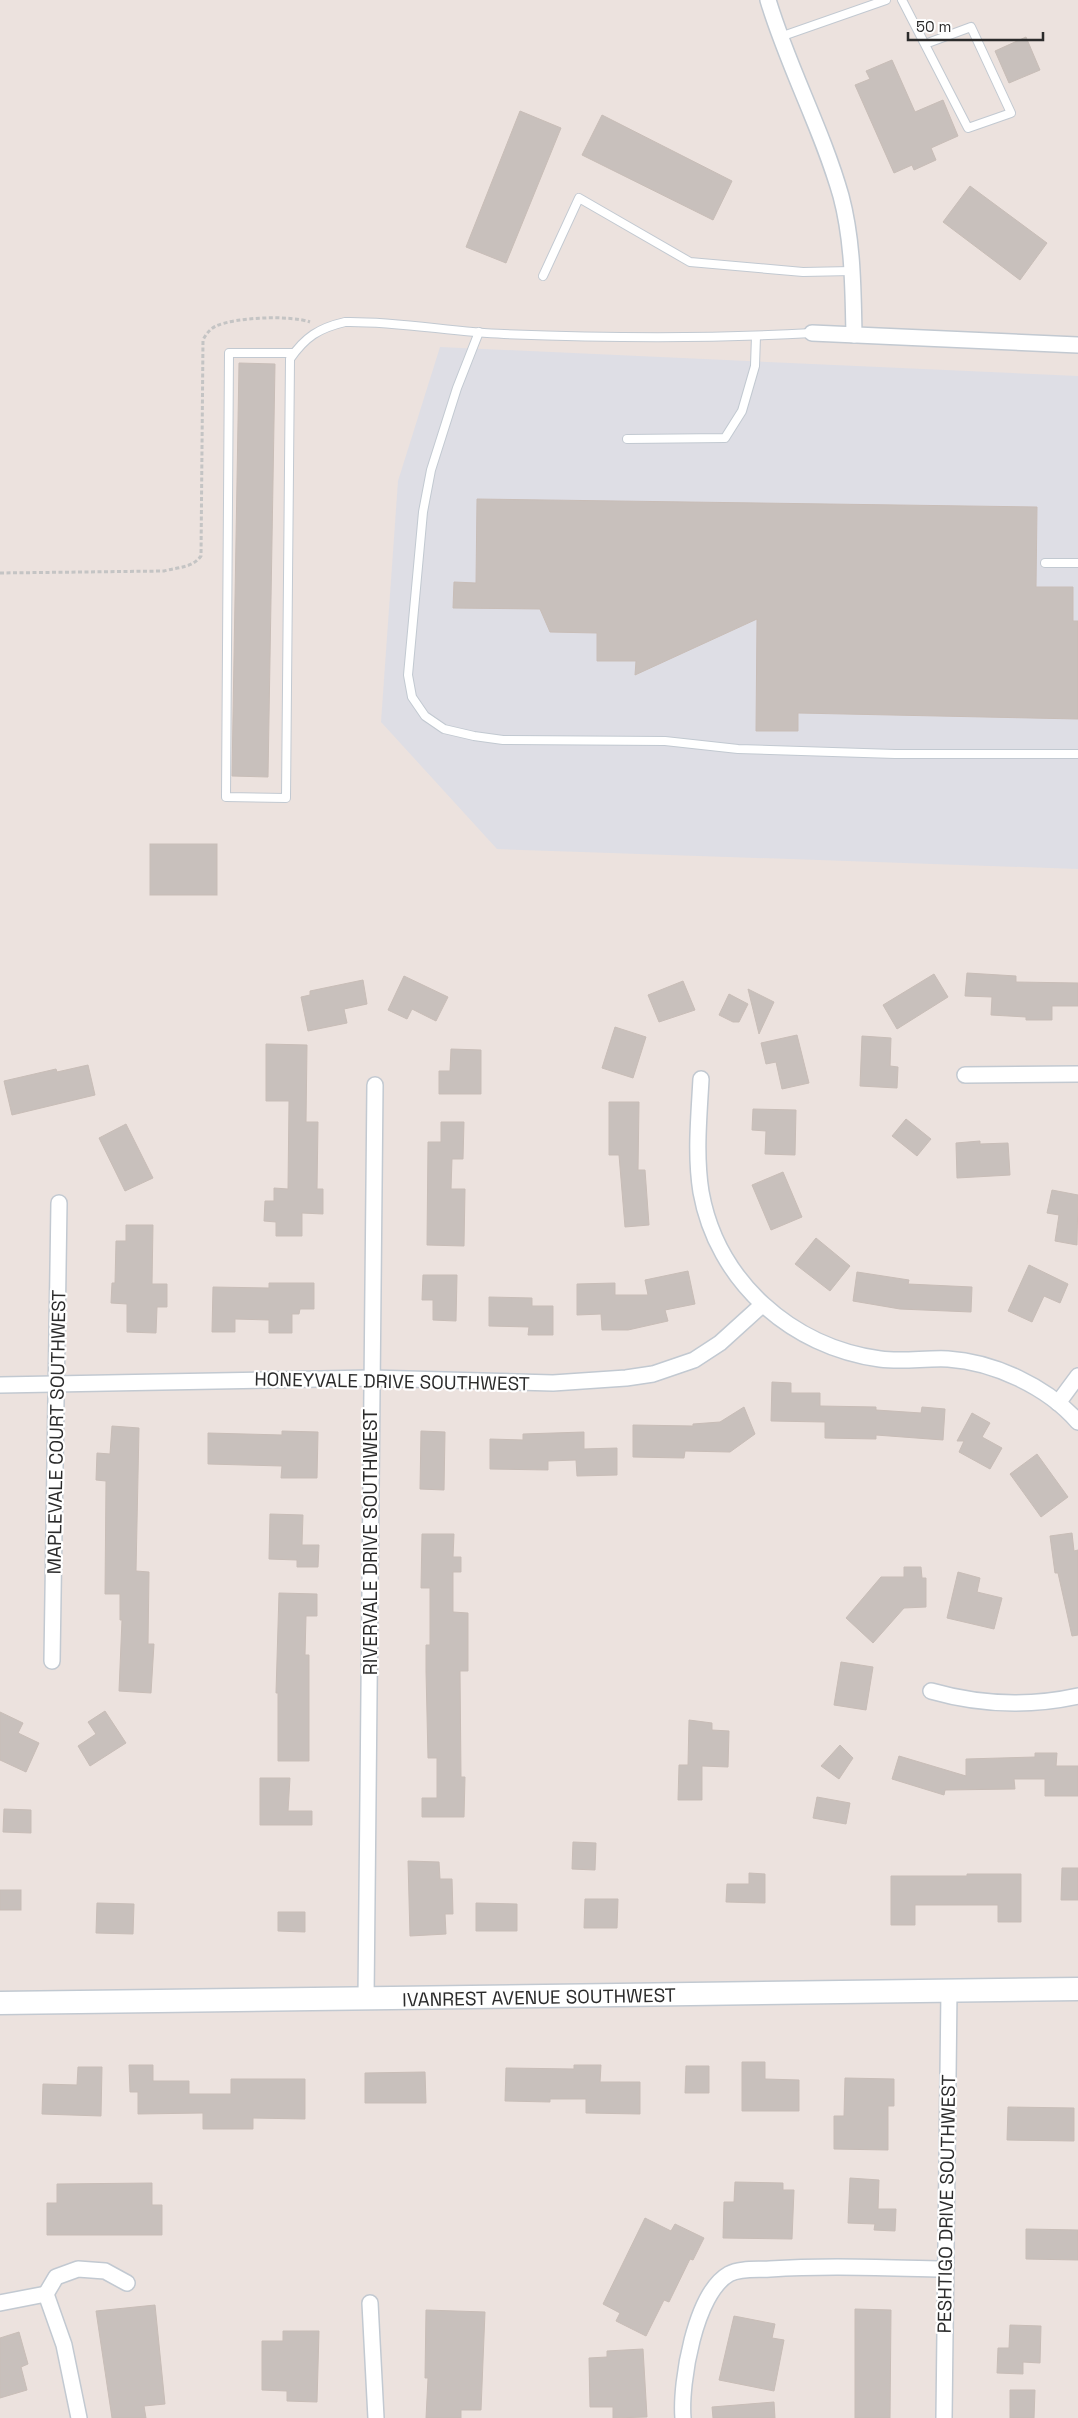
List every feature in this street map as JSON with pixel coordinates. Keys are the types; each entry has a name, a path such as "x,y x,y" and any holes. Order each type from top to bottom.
{"street":[{"path":"768,0 780,37 829,160 841,196 847,226 852,271 854,335"},
{"path":"812,333 1078,344"},
{"path":"965,1075 1078,1074"},
{"path":"701,1078 698,1146 701,1192 705,1210 712,1231 729,1264 762,1305 800,1332 836,1349 879,1359 949,1359 978,1364 1014,1377 1058,1403 1078,1422"},
{"name":"RIVERVALE DRIVE SOUTHWEST","path":"366,1999 375,1085"},
{"name":"MAPLEVALE COURT SOUTHWEST","path":"52,1661 60,1203"},
{"name":"HONEYVALE DRIVE SOUTHWEST","path":"0,1384 371,1378 553,1383 642,1376 682,1365 710,1351 733,1333 762,1305"},
{"path":"1058,1403 1078,1376"},
{"path":"931,1691 955,1698 997,1704 1052,1701 1078,1696"},
{"name":"IVANREST AVENUE SOUTHWEST","path":"0,2003 1078,1989"},
{"name":"PESHTIGO DRIVE SOUTHWEST","path":"944,2418 949,1991"},
{"path":"683,2418 686,2364 699,2320 711,2290 729,2274 746,2270 817,2266 945,2269"},
{"path":"0,2303 46,2294 56,2277 78,2268 105,2271 127,2283"},
{"path":"46,2294 64,2345 79,2418"},
{"path":"370,2303 376,2418"}],"lane":[{"path":"780,37 886,0"},
{"path":"902,0 968,128 1011,113 971,26 925,44"},
{"path":"543,276 579,198 690,262 803,272 852,271"},
{"path":"294,354 230,354 226,798 286,798 290,359 294,354 302,342 322,330 345,322 479,332 662,339 812,333"},
{"path":"479,332 457,388 431,470 423,512 408,675 412,697 426,716 444,729 503,740 664,741 738,749 895,754 1078,754"},
{"path":"627,439 725,438 742,411 755,366 756,336"},
{"path":"1045,563 1078,563"}],"path":[{"path":"0,573 164,571 187,567 196,563 201,556 203,340 214,327 224,323 253,320 285,318 309,321 322,330"}],"shaded area":[{"path":"440,347 1078,376 1078,869 497,849 381,722 398,481"}],"building":[{"path":"1026,37 1040,70 1009,83 995,51"},
{"path":"892,60 915,112 943,100 958,136 931,148 936,160 914,170 912,165 894,173 855,85 870,79 866,71"},
{"path":"520,111 561,128 506,263 466,247"},
{"path":"602,115 732,181 713,220 582,155"},
{"path":"970,186 1047,243 1020,280 943,222"},
{"path":"239,363 275,364 268,777 232,776"},
{"path":"477,499 1037,507 1036,587 1073,587 1073,621 1078,621 1078,719 798,713 798,731 756,731 757,619 635,675 636,661 597,661 597,633 550,632 540,609 453,608 454,582 476,583"},
{"path":"150,844 217,844 217,895 150,895"},
{"path":"967,973 1016,976 1016,982 1078,983 1078,1006 1052,1006 1052,1020 1026,1020 1026,1017 991,1015 992,997 965,996"},
{"path":"934,974 948,997 897,1029 883,1005"},
{"path":"404,976 448,997 436,1021 412,1009 407,1019 388,1010"},
{"path":"363,980 367,1004 344,1009 347,1023 308,1031 301,997 310,995 310,991"},
{"path":"683,981 695,1010 659,1022 648,995"},
{"path":"748,989 774,1002 759,1034"},
{"path":"729,994 748,1004 739,1022 733,1022 719,1015"},
{"path":"615,1027 646,1037 633,1078 602,1068"},
{"path":"797,1035 809,1083 782,1089 776,1062 766,1064 761,1043"},
{"path":"862,1036 891,1038 890,1066 898,1067 897,1088 860,1086"},
{"path":"266,1044 307,1045 306,1122 318,1122 317,1189 323,1189 323,1214 302,1213 302,1236 276,1236 276,1222 264,1221 265,1201 274,1201 274,1188 288,1189 289,1101 266,1101"},
{"path":"451,1049 481,1050 481,1094 439,1094 439,1071 450,1071"},
{"path":"88,1065 95,1095 12,1115 4,1081 56,1069 57,1072"},
{"path":"609,1102 639,1102 638,1170 645,1170 649,1225 625,1227 619,1155 609,1155"},
{"path":"753,1109 796,1110 795,1155 765,1154 766,1131 752,1130"},
{"path":"906,1119 931,1139 917,1156 892,1136"},
{"path":"441,1122 464,1122 463,1159 452,1159 451,1189 465,1189 464,1246 427,1245 428,1142 441,1142"},
{"path":"126,1124 153,1178 125,1191 99,1138"},
{"path":"980,1141 980,1144 1008,1143 1010,1175 957,1178 956,1143"},
{"path":"783,1172 802,1217 771,1230 752,1185"},
{"path":"1052,1190 1078,1195 1077,1245 1055,1241 1059,1215 1047,1213"},
{"path":"126,1225 153,1225 152,1284 167,1284 167,1307 157,1307 156,1333 127,1332 127,1304 111,1303 112,1283 115,1283 116,1241 126,1241"},
{"path":"816,1238 850,1266 830,1291 795,1264"},
{"path":"1029,1265 1068,1284 1060,1303 1044,1296 1032,1322 1008,1311"},
{"path":"688,1271 695,1304 665,1310 668,1321 628,1330 602,1330 601,1314 577,1315 577,1284 615,1283 615,1295 648,1295 645,1280"},
{"path":"857,1272 909,1280 908,1284 972,1287 971,1312 900,1309 853,1301"},
{"path":"423,1275 457,1275 456,1321 433,1320 433,1300 422,1300"},
{"path":"269,1283 314,1283 314,1309 300,1309 299,1314 292,1314 292,1333 269,1333 269,1320 235,1319 235,1332 212,1332 213,1287 269,1288"},
{"path":"489,1297 532,1298 532,1306 553,1306 553,1335 528,1335 529,1327 489,1326"},
{"path":"772,1382 791,1383 791,1393 820,1393 820,1406 876,1407 876,1410 921,1413 922,1407 945,1409 943,1440 876,1435 876,1439 825,1438 825,1422 771,1421"},
{"path":"744,1407 755,1434 730,1452 685,1451 684,1458 633,1457 633,1425 693,1426 693,1424 720,1422"},
{"path":"972,1413 990,1423 982,1437 1002,1448 990,1469 959,1452 964,1441 957,1441"},
{"path":"112,1426 139,1428 136,1571 149,1572 148,1644 154,1644 151,1693 119,1691 122,1620 120,1620 120,1594 105,1594 106,1481 96,1480 97,1453 110,1454"},
{"path":"282,1431 318,1432 317,1478 281,1478 282,1466 208,1464 208,1433 282,1435"},
{"path":"421,1431 445,1432 444,1490 420,1489"},
{"path":"584,1432 584,1449 617,1448 617,1475 577,1476 576,1460 548,1461 548,1470 490,1469 490,1439 523,1440 523,1434"},
{"path":"1037,1454 1068,1497 1041,1517 1010,1474"},
{"path":"270,1514 303,1515 302,1545 319,1545 318,1567 297,1567 297,1560 269,1559"},
{"path":"1072,1533 1074,1551 1078,1550 1078,1635 1072,1636 1058,1573 1055,1573 1050,1536"},
{"path":"422,1534 454,1534 453,1557 461,1557 461,1572 453,1572 453,1612 468,1613 468,1671 460,1671 461,1777 465,1777 464,1817 422,1817 422,1798 437,1798 437,1758 428,1758 426,1645 430,1645 430,1588 421,1588"},
{"path":"904,1567 921,1567 922,1578 926,1578 926,1607 904,1608 873,1643 846,1618 881,1577 904,1577"},
{"path":"958,1572 980,1578 977,1592 1002,1598 994,1629 947,1618"},
{"path":"279,1593 317,1594 317,1616 306,1616 305,1655 309,1655 309,1761 278,1761 278,1693 276,1693"},
{"path":"841,1662 873,1667 866,1710 834,1705"},
{"path":"105,1711 126,1743 90,1766 78,1746 96,1734 88,1722"},
{"path":"0,1712 23,1723 18,1733 39,1743 26,1772 0,1760"},
{"path":"689,1720 712,1723 712,1730 729,1731 728,1767 702,1766 702,1800 678,1800 679,1765 688,1765"},
{"path":"840,1745 853,1758 839,1779 821,1766"},
{"path":"1035,1753 1057,1753 1056,1766 1078,1766 1078,1796 1045,1796 1045,1779 1014,1779 1015,1789 945,1790 944,1795 892,1779 899,1756 966,1776 966,1759 1035,1757"},
{"path":"260,1778 290,1778 288,1811 312,1811 312,1825 260,1825"},
{"path":"817,1797 850,1803 846,1824 813,1818"},
{"path":"4,1809 31,1810 31,1833 3,1832"},
{"path":"573,1842 596,1843 595,1870 572,1869"},
{"path":"408,1861 439,1862 440,1879 452,1879 453,1914 445,1914 446,1934 410,1936"},
{"path":"1062,1868 1078,1868 1078,1900 1061,1900"},
{"path":"749,1873 765,1874 765,1903 726,1902 727,1884 749,1884"},
{"path":"967,1874 1021,1874 1021,1922 998,1922 998,1905 915,1905 915,1925 891,1925 891,1876 967,1876"},
{"path":"0,1890 21,1890 21,1910 0,1910"},
{"path":"585,1899 618,1899 617,1928 584,1928"},
{"path":"97,1903 134,1904 133,1934 96,1933"},
{"path":"476,1903 517,1904 517,1931 476,1931"},
{"path":"278,1912 305,1912 305,1932 278,1931"},
{"path":"742,2062 765,2062 765,2079 799,2080 799,2111 742,2111"},
{"path":"129,2065 153,2065 153,2081 189,2081 189,2094 231,2094 231,2079 305,2079 305,2119 253,2118 253,2129 203,2129 203,2113 138,2114 138,2092 130,2092"},
{"path":"574,2065 601,2065 600,2082 640,2082 640,2114 586,2113 586,2099 550,2099 550,2102 505,2101 506,2068 574,2069"},
{"path":"686,2066 709,2066 709,2093 685,2093"},
{"path":"78,2067 102,2067 101,2116 42,2114 43,2084 77,2085"},
{"path":"425,2072 426,2103 365,2103 365,2073"},
{"path":"845,2078 894,2079 894,2106 888,2106 888,2150 834,2149 834,2116 844,2116"},
{"path":"1008,2107 1074,2108 1074,2141 1007,2140"},
{"path":"850,2178 879,2180 878,2209 896,2209 895,2231 874,2230 875,2224 848,2223"},
{"path":"735,2182 783,2183 783,2190 794,2190 792,2239 723,2238 724,2202 734,2202"},
{"path":"152,2183 152,2205 162,2205 162,2235 47,2235 47,2203 57,2203 57,2184"},
{"path":"645,2218 671,2231 675,2224 704,2238 693,2260 690,2259 669,2302 664,2300 646,2336 616,2321 620,2313 603,2304"},
{"path":"1026,2229 1078,2230 1078,2260 1026,2259"},
{"path":"155,2305 165,2404 144,2406 146,2418 112,2418 96,2311"},
{"path":"855,2309 891,2310 890,2418 855,2418"},
{"path":"426,2310 485,2312 481,2410 461,2410 461,2418 426,2418 428,2378 425,2378"},
{"path":"734,2316 775,2324 772,2338 784,2340 774,2391 719,2380"},
{"path":"1010,2325 1041,2326 1040,2363 1023,2362 1023,2374 997,2373 998,2348 1009,2348"},
{"path":"283,2331 319,2331 317,2402 287,2401 287,2391 262,2390 262,2341 283,2341"},
{"path":"19,2332 28,2364 21,2367 27,2390 0,2398 0,2338"},
{"path":"643,2349 647,2417 613,2418 613,2407 590,2407 589,2358 607,2357 607,2351"},
{"path":"1010,2390 1035,2390 1034,2418 1010,2418"},
{"path":"774,2402 775,2418 713,2418 712,2407"}]}
